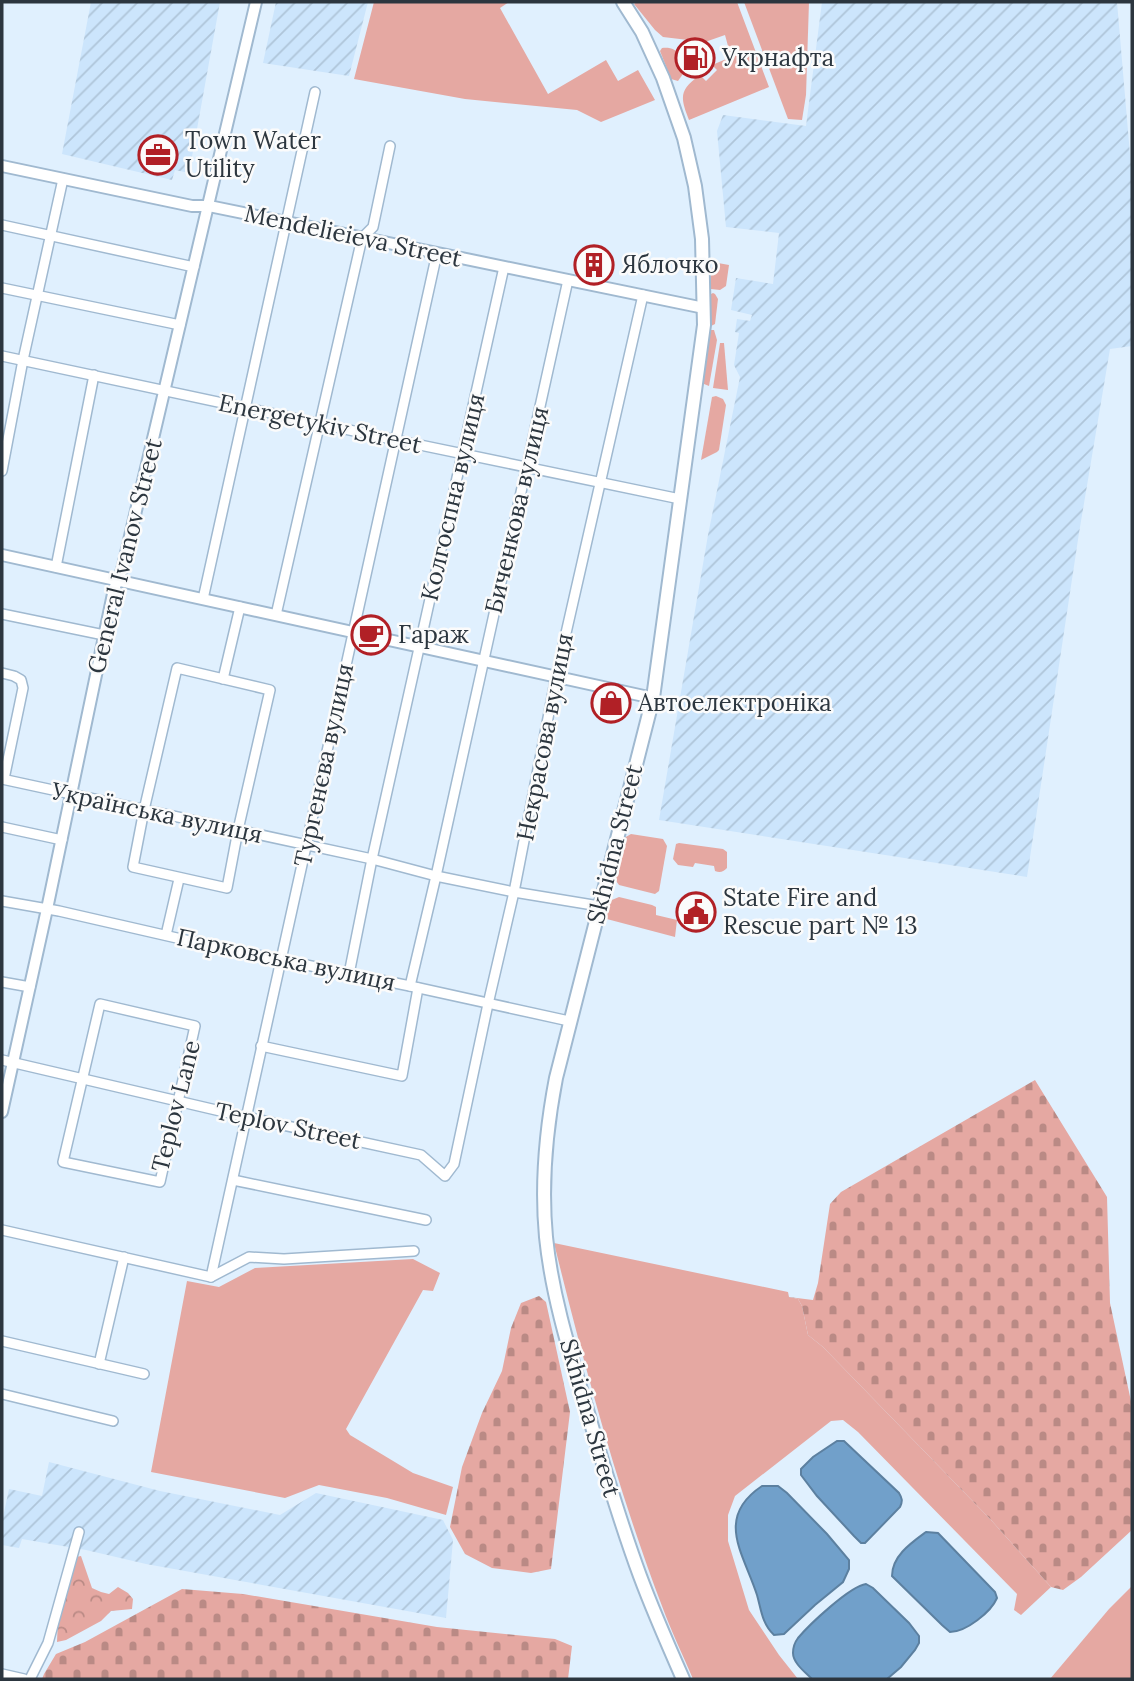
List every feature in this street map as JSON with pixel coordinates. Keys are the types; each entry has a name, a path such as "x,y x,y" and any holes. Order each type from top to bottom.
{"main road":[{"name":"Skhidna Street","path":"624,2 642,32 663,78 684,138 695,186 702,239 704,308 701,354 653,698 569,1021 550,1113 545,1169 546,1236 551,1274 575,1368 618,1512 641,1578 683,1679"}],"street":[{"name":"General Ivanov Street","path":"2,1112 7,1061 30,987 114,589 122,570 256,2"},
{"path":"203,599 314,92"},
{"path":"276,615 362,238 373,227 390,146"},
{"name":"Mendelieieva Street","path":"2,166 704,308"},
{"path":"2,471 23,360 63,179"},
{"path":"2,225 194,267"},
{"name":"Тургенєва вулиця","path":"211,1277 437,253"},
{"name":"Колгоспна вулиця","path":"349,974 372,859 504,267"},
{"name":"Биченкова вулиця","path":"261,1046 402,1076 414,987 436,876 568,280"},
{"path":"2,288 180,325"},
{"name":"Некрасова вулиця","path":"445,1176 454,1164 514,892 555,677 643,295"},
{"name":"Energetykiv Street","path":"2,356 680,499"},
{"path":"56,567 94,375"},
{"path":"2,555 653,698"},
{"path":"223,679 240,607"},
{"path":"2,614 104,635"},
{"path":"177,668 270,690 227,888 133,867 144,810 177,668"},
{"path":"2,673 21,680 23,688 3,779"},
{"name":"Українська вулиця","path":"3,779 372,859 436,876 599,906"},
{"path":"2,827 62,841"},
{"path":"166,935 179,879"},
{"name":"Парковська вулиця","path":"2,901 569,1021"},
{"path":"2,982 30,987"},
{"name":"Teplov Lane","path":"100,1004 195,1026 178,1102 160,1182 63,1162 100,1004"},
{"name":"Teplov Street","path":"7,1061 178,1102 421,1155 445,1176"},
{"path":"233,1180 426,1220"},
{"path":"2,1230 211,1277 249,1257 284,1259 415,1251"},
{"path":"99,1364 124,1257"},
{"path":"2,1341 144,1374"},
{"path":"2,1394 113,1421"},
{"path":"30,1679 48,1643 79,1532"},
{"path":"2,1674 24,1679"}],"shaded area":[{"path":"91,2 220,2 189,173 175,170 172,180 62,154"},
{"path":"276,2 368,2 349,76 263,63"},
{"path":"822,2 1117,2 1132,178 1132,346 1110,349 1027,877 659,820 708,535 740,377 734,365 739,333 735,332 737,319 750,321 752,315 731,310 736,278 773,284 779,233 726,227 717,131 723,115 806,126"},
{"path":"49,1462 160,1491 280,1515 316,1493 443,1520 453,1540 446,1618 22,1539 19,1548 2,1545 2,1522 9,1489 42,1496"}],"green space":[{"path":"374,2 509,2 500,8 548,94 606,60 618,81 638,70 655,100 601,122 577,110 465,99 354,79"},
{"path":"737,2 769,87 689,120 683,94 688,85 700,75 706,81 717,70 712,65 731,57 725,35 705,42 663,37 634,4"},
{"path":"744,2 809,2 806,95 802,120 788,119"},
{"path":"662,48 672,49 681,57 685,71 678,81 671,79 660,51"},
{"path":"718,263 729,265 726,286 720,290 711,289 711,271"},
{"path":"713,293 718,299 715,324 711,326 709,324"},
{"path":"710,330 714,330 717,340 709,386 704,384 703,378"},
{"path":"720,343 724,343 728,390 713,388"},
{"path":"712,397 723,399 726,405 719,450 701,460"},
{"path":"631,834 663,839 667,846 659,891 655,894 619,885 614,878 624,838"},
{"path":"676,844 723,849 727,852 727,868 718,872 714,866 695,863 693,867 678,865 673,859"},
{"path":"619,897 652,905 656,907 656,915 677,920 675,937 603,918 607,902"},
{"path":"1035,1080 1107,1197 1110,1303 1132,1406 1132,1530 1063,1590 1051,1587 991,1520 823,1347 808,1335 802,1306 798,1299 789,1297 813,1300 830,1204 841,1192"},
{"path":"554,1243 788,1292 789,1297 798,1299 802,1306 808,1335 823,1347 991,1520 1051,1587 1021,1615 1014,1610 1017,1594 858,1432 843,1420 831,1421 735,1496 728,1515 728,1541 749,1610 798,1679 693,1679 630,1517 589,1380"},
{"path":"413,1259 440,1273 433,1291 423,1290 346,1429 350,1435 413,1473 453,1487 446,1515 387,1498 319,1485 285,1498 151,1472 187,1281 219,1287 255,1268"},
{"path":"539,1296 546,1302 570,1412 551,1569 531,1573 492,1568 465,1554 450,1527 462,1467 482,1413 502,1371 511,1328 521,1303"},
{"path":"81,1556 92,1588 109,1594 118,1587 133,1599 132,1609 111,1611 101,1621 57,1642 64,1599 76,1557"},
{"path":"1132,1586 1132,1679 1050,1679 1109,1609"},
{"path":"182,1589 243,1594 437,1627 555,1639 572,1646 568,1679 42,1679 56,1654 85,1642"}],"water":[{"path":"837,1441 844,1441 899,1493 901,1498 900,1507 865,1543 861,1543 854,1536 801,1475 801,1469 813,1457"},
{"path":"762,1486 778,1486 787,1493 849,1560 849,1569 843,1582 784,1634 774,1635 764,1621 737,1537 739,1511 747,1498"},
{"path":"926,1532 938,1533 995,1592 997,1598 989,1609 963,1629 950,1632 892,1576 899,1556"},
{"path":"866,1584 909,1623 919,1636 919,1643 901,1667 887,1679 812,1679 795,1660 793,1649 797,1640 840,1599"}],"place":[{"name":"Укрнафта","path":"695,58"},
{"name":"Town Water Utility","path":"158,155"},
{"name":"Яблочко","path":"594,265"},
{"name":"Гараж","path":"371,635"},
{"name":"Автоелектроніка","path":"611,703"},
{"name":"State Fire and Rescue part № 13","path":"696,912"}]}
